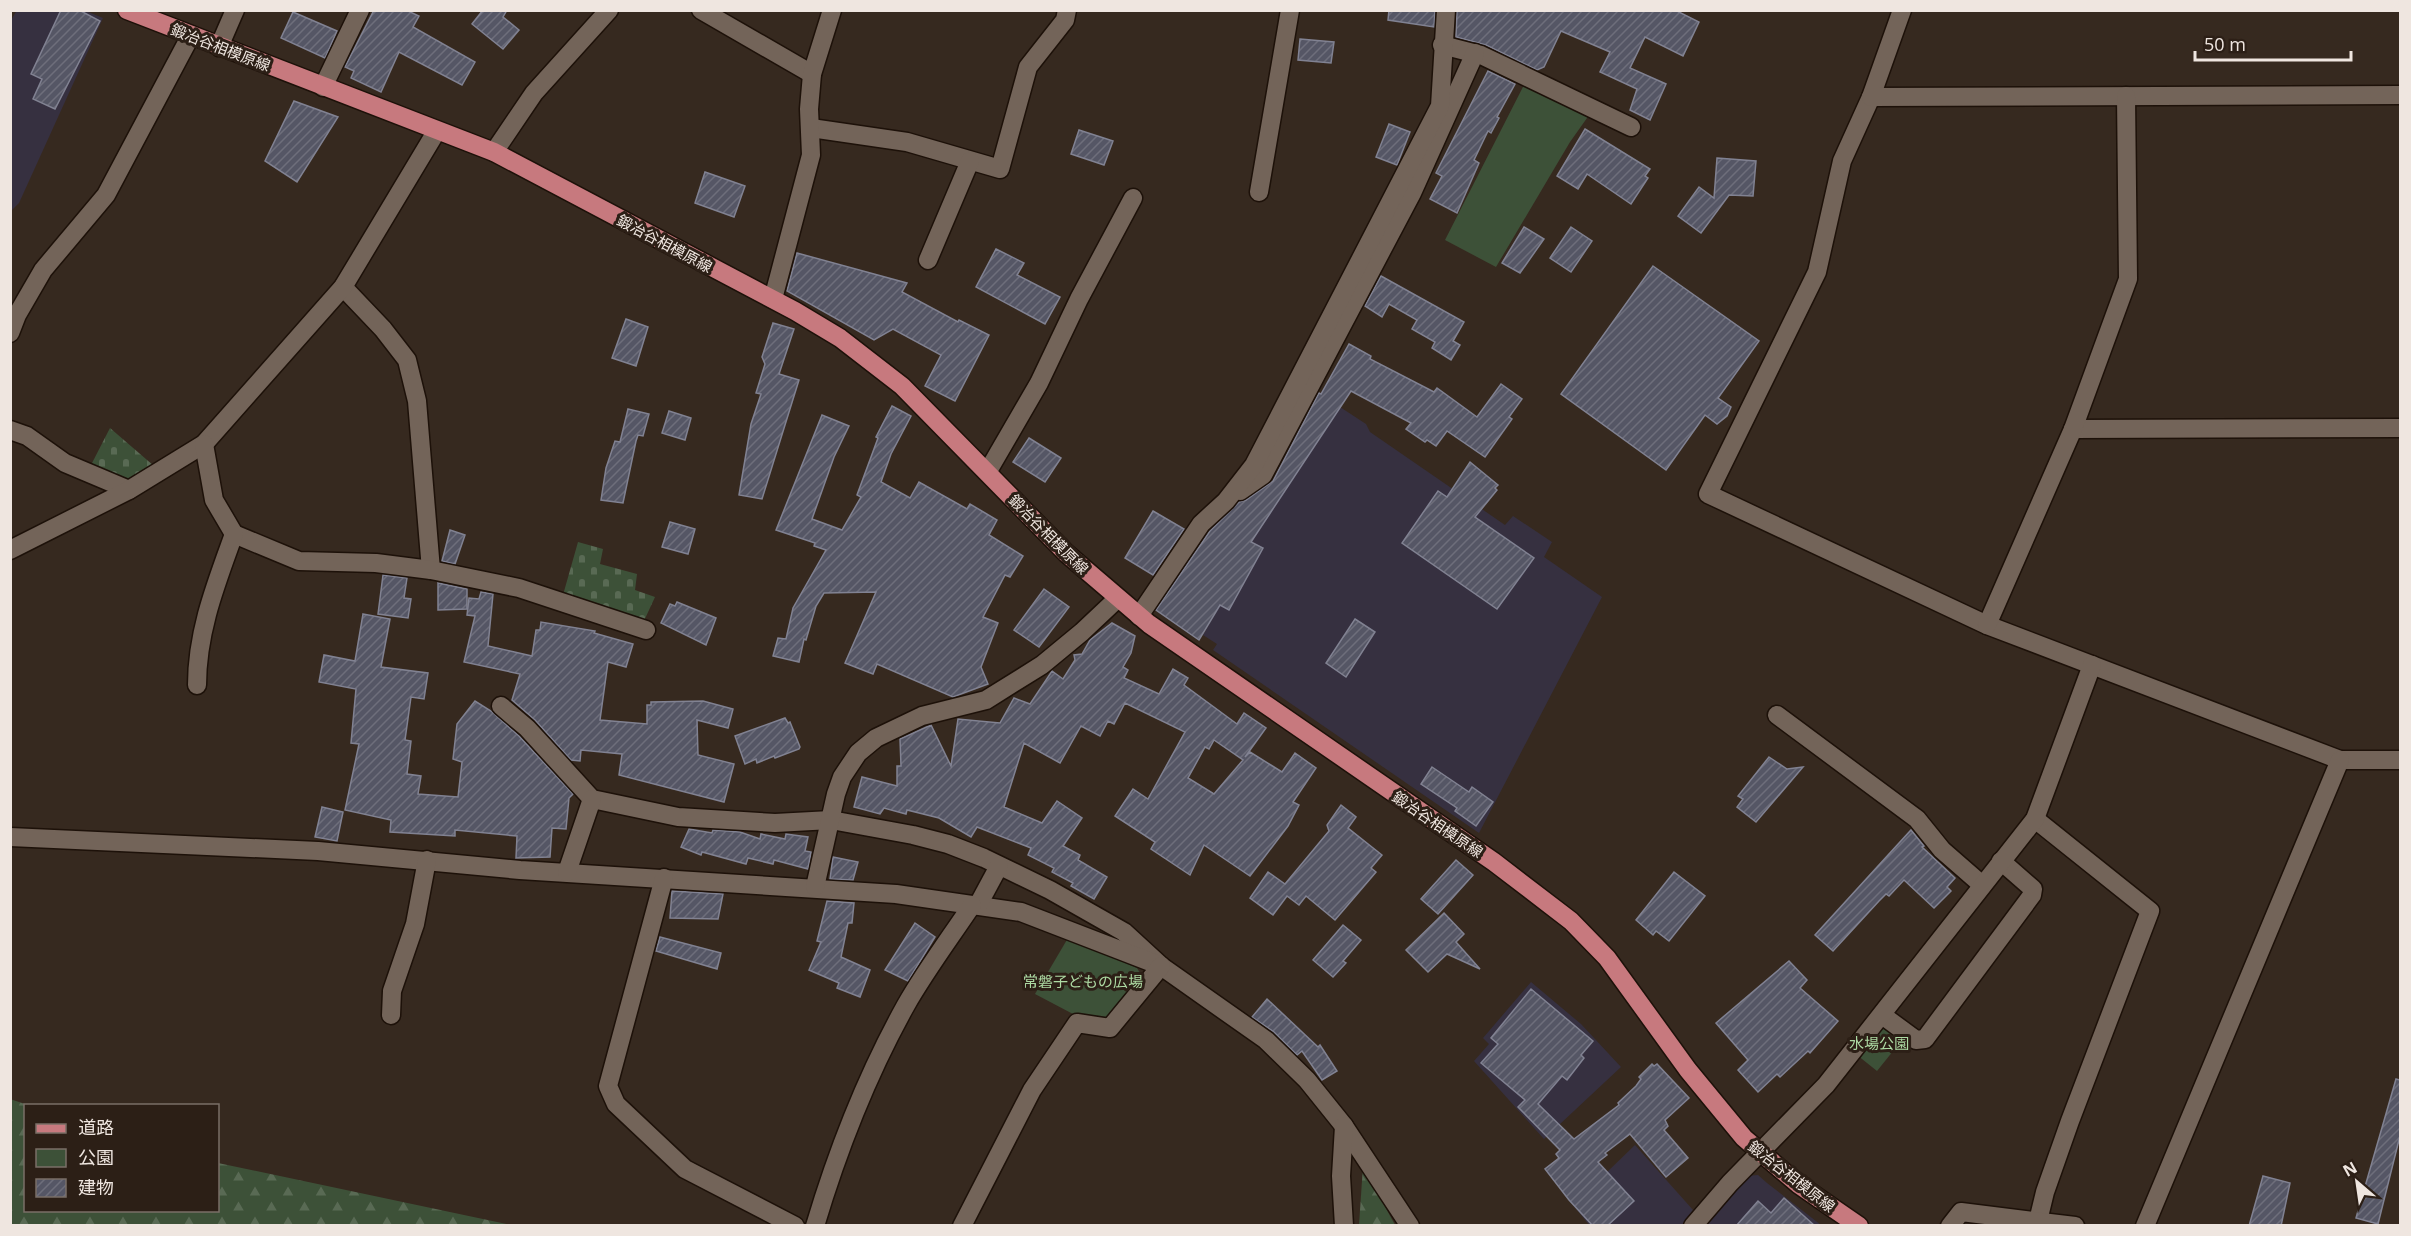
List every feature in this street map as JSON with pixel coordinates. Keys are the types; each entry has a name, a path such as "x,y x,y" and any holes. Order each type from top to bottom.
{"main road":[{"name":"鍛冶谷相模原線","path":"127,10 436,132 494,152 773,299 840,338 871,360 943,424 1066,553 1139,616 1494,862 1571,921 1607,958 1688,1070 1743,1138 1798,1184 1858,1226"}],"street":[{"path":"219,47 235,10"},
{"path":"323,87 360,10"},
{"path":"494,152 534,93 609,10"},
{"path":"701,10 812,74"},
{"path":"773,299 811,155 812,74 832,10"},
{"path":"811,128 907,142 1000,169 1028,67 1065,20 1068,10"},
{"path":"1259,192 1290,10"},
{"path":"1446,10 1442,45 1450,93"},
{"path":"1902,10 1871,97 1842,161 1817,272 1708,494 1987,625 2091,665 2340,760 2400,760"},
{"path":"10,333 17,315 43,270 106,195 191,35"},
{"path":"1442,45 1475,53 1631,127"},
{"path":"1139,616 1201,524 1226,501 1254,465 1306,379 1405,190 1440,106 1475,53"},
{"path":"1871,97 2400,95"},
{"path":"1987,625 2073,429 2128,279 2126,96"},
{"path":"10,550 129,490 204,444 343,287 436,132"},
{"path":"928,260 930,235 970,161"},
{"path":"988,471 1039,383 1079,299 1133,198"},
{"path":"343,287 383,329 407,360 417,401 431,570"},
{"path":"2073,429 2400,428"},
{"path":"10,430 27,436 65,462 129,490"},
{"path":"204,444 214,500 234,534 299,561 376,563 431,570 519,588 646,630"},
{"path":"197,685 197,660 204,616 234,534"},
{"path":"815,887 842,777 858,753 876,738 922,716 986,700 1042,665 1118,599"},
{"path":"1693,1226 1730,1183 1826,1085 1981,884 2035,819 2091,665"},
{"path":"501,706 527,728 592,799 678,817 721,822 831,820 913,835 948,844 999,866 1124,932 1161,966 1266,1040 1307,1080 1344,1126 1410,1226"},
{"path":"1778,716 1917,819 1942,850 1981,884"},
{"path":"2145,1226 2340,760"},
{"path":"567,872 592,799"},
{"path":"2035,819 2150,911 2070,1121 2045,1192 2038,1221"},
{"path":"10,837 307,850 520,870 815,887 896,894 1022,912 1161,966"},
{"path":"391,1015 392,991 415,924 427,860"},
{"path":"1882,1015 1916,1040 1925,1039 2032,895 2033,889 2029,883 2001,861"},
{"path":"815,1226 834,1160 861,1096 907,1005 999,866"},
{"path":"664,878 608,1086 616,1104 685,1169 795,1226"},
{"path":"962,1226 1032,1090 1077,1023 1110,1028 1161,966"},
{"path":"1344,1126 1341,1176 1344,1226"},
{"path":"1950,1226 1961,1212 2075,1226"}],"shaded area":[{"path":"17,10 86,11 103,18 19,203 11,211 10,22"},
{"path":"1340,407 1366,424 1370,432 1505,525 1513,516 1552,542 1544,557 1602,597 1479,833 1213,650 1217,644 1203,635 1220,605 1229,610 1263,548 1251,542"},
{"path":"1531,982 1581,1024 1621,1067 1544,1139 1474,1061 1489,1044 1483,1038"},
{"path":"1635,1145 1693,1210 1682,1225 1590,1226 1573,1205"},
{"path":"1758,1175 1821,1225 1704,1226 1747,1176"}],"green space":[{"path":"1526,81 1592,111 1570,142 1496,267 1445,240"},
{"path":"110,428 154,466 132,482 90,467"},
{"path":"578,542 603,549 600,564 637,574 635,590 655,597 643,623 563,595"},
{"name":"常磐子どもの広場","path":"1068,938 1137,968 1143,978 1109,1019 1073,1014 1035,994"},
{"name":"水場公園","path":"1882,1015 1906,1035 1877,1071 1852,1051"},
{"path":"10,1099 25,1104 24,1212 219,1212 219,1163 511,1225 11,1225"},
{"path":"1363,1166 1395,1225 1359,1225"}],"building":[{"path":"61,10 79,10 100,21 55,109 33,99 42,79 31,74"},
{"path":"374,10 406,10 419,16 413,27 475,62 462,85 399,52 381,92 351,78 354,71 345,67"},
{"path":"483,10 507,10 503,17 519,30 503,49 472,24"},
{"path":"1389,10 1435,10 1434,27 1388,20"},
{"path":"1457,10 1675,10 1699,22 1683,56 1645,37 1630,68 1666,84 1650,120 1630,110 1637,89 1600,72 1610,52 1561,31 1544,67 1537,70 1486,45 1456,37"},
{"path":"293,12 337,31 325,58 281,38"},
{"path":"1300,39 1334,42 1331,63 1298,60"},
{"path":"1488,71 1515,84 1491,133 1488,131 1474,160 1479,163 1457,213 1430,199 1442,176 1436,173"},
{"path":"294,101 338,117 297,182 265,161"},
{"path":"1389,124 1410,132 1397,165 1376,157"},
{"path":"1585,129 1650,169 1645,176 1648,178 1631,204 1587,174 1578,189 1557,176"},
{"path":"1079,130 1113,141 1104,165 1071,154"},
{"path":"1717,158 1756,161 1753,196 1729,195 1701,233 1678,216 1699,187 1714,198"},
{"path":"705,172 745,186 734,217 695,203"},
{"path":"1524,227 1544,239 1520,273 1502,263"},
{"path":"1571,227 1592,241 1571,272 1550,258"},
{"path":"996,249 1024,263 1017,275 1060,297 1045,324 976,287"},
{"path":"797,253 907,283 902,292 958,322 959,320 989,335 955,401 925,386 941,355 893,329 874,340 787,291"},
{"path":"1653,266 1759,341 1718,398 1731,407 1727,416 1717,424 1705,415 1666,470 1561,394"},
{"path":"1381,276 1464,322 1453,341 1460,345 1451,360 1432,348 1435,342 1412,329 1417,320 1389,304 1382,317 1365,306"},
{"path":"626,319 648,327 636,366 612,358"},
{"path":"773,323 794,329 779,374 799,380 762,499 739,495 751,424 761,394 756,393 765,364 762,357"},
{"path":"1349,344 1371,356 1370,359 1434,392 1437,388 1477,417 1501,384 1522,399 1509,417 1512,419 1485,457 1447,431 1436,446 1427,440 1425,442 1406,429 1411,423 1351,391 1251,542 1263,548 1229,610 1220,605 1199,640 1156,610 1210,531 1239,502 1246,500 1273,481 1319,393 1321,394"},
{"path":"892,406 911,416 891,454 881,482 910,498 919,482 967,509 970,504 997,520 989,535 1023,556 1010,577 1005,575 983,617 998,623 981,667 988,684 953,697 877,664 873,674 845,663 876,592 824,593 816,606 806,640 804,639 799,662 773,656 778,638 786,639 793,608 826,550 814,546 815,543 776,530 822,415 849,426 834,457 812,519 842,530 861,497 857,495 878,438 876,437"},
{"path":"628,409 649,414 643,436 638,435 636,441 623,503 601,500 606,468 615,441 620,442"},
{"path":"669,411 691,418 685,440 662,433"},
{"path":"1029,438 1061,458 1045,482 1013,462"},
{"path":"1470,462 1498,485 1495,488 1497,490 1475,517 1534,558 1497,609 1402,543 1438,491 1447,497"},
{"path":"1153,511 1184,529 1153,575 1125,558"},
{"path":"670,522 695,529 688,554 662,547"},
{"path":"450,530 465,535 455,564 442,561"},
{"path":"383,575 407,578 404,598 411,599 408,618 378,614"},
{"path":"438,583 467,589 467,609 438,610"},
{"path":"1044,589 1069,607 1039,647 1014,630"},
{"path":"481,592 493,594 488,646 532,656 536,630 540,630 541,622 595,631 594,633 633,644 626,667 608,662 600,720 647,724 647,705 651,705 651,702 703,701 733,709 728,728 697,720 698,755 734,764 724,802 619,775 622,754 581,750 580,761 571,760 535,720 512,700 520,674 464,662 475,616 467,615 469,598 479,599"},
{"path":"677,602 716,618 706,645 661,623 670,604 675,606"},
{"path":"363,614 390,619 381,667 428,673 424,699 411,697 405,740 411,741 407,774 421,776 418,794 458,797 462,762 453,759 457,724 475,701 491,711 519,736 573,794 569,798 566,829 552,828 550,857 516,858 517,836 455,830 455,836 390,832 391,820 345,810 359,744 351,743 356,689 319,682 324,655 355,661"},
{"path":"1355,619 1375,632 1346,677 1326,663"},
{"path":"1112,623 1135,636 1131,653 1123,667 1128,670 1124,678 1159,694 1173,669 1188,678 1184,685 1237,724 1244,713 1266,728 1245,757 1250,752 1282,772 1295,753 1316,768 1293,802 1299,805 1288,826 1250,876 1204,845 1190,875 1151,849 1155,842 1115,816 1133,789 1148,799 1185,732 1125,703 1114,724 1108,721 1100,736 1081,726 1060,763 1024,743 1004,807 1042,823 1057,801 1082,818 1063,846 1080,855 1078,860 1107,877 1094,899 1071,886 1073,883 1052,872 1054,868 1028,855 1031,848 977,827 971,837 939,818 907,810 906,814 884,808 880,814 854,807 862,777 897,786 897,766 901,766 900,739 931,725 951,766 958,719 1000,723 1014,698 1030,704 1052,671 1063,679 1075,660 1074,655 1082,654 1090,640","holes":["1214,740 1243,760 1214,794 1188,778 1205,747 1209,749"]},
{"path":"785,718 788,723 790,722 799,749 757,763 756,759 745,764 735,736"},
{"path":"1769,757 1787,769 1803,767 1756,822 1737,807 1743,799 1738,796"},
{"path":"1432,767 1469,792 1472,787 1493,802 1476,826 1455,811 1457,808 1421,784"},
{"path":"1341,805 1356,817 1348,828 1382,855 1371,868 1376,872 1335,920 1306,896 1299,905 1287,896 1273,915 1250,898 1268,872 1285,884 1329,831 1327,825"},
{"path":"322,807 343,812 337,841 315,837"},
{"path":"689,829 712,833 713,830 740,832 760,839 761,834 785,839 786,834 808,837 805,851 811,852 808,869 774,860 773,864 748,858 746,864 702,852 701,855 681,847"},
{"path":"1911,830 1924,846 1922,847 1955,878 1947,887 1951,891 1934,908 1904,880 1889,896 1886,894 1833,951 1815,935"},
{"path":"833,857 858,862 853,880 830,879"},
{"path":"1456,860 1473,875 1438,914 1421,899"},
{"path":"1674,872 1705,896 1669,941 1656,931 1653,935 1636,920"},
{"path":"672,891 723,894 718,919 670,918"},
{"path":"827,901 854,903 852,923 848,923 841,957 870,970 860,997 837,988 839,983 809,970 821,942 817,941"},
{"path":"1444,913 1464,934 1456,942 1480,969 1447,954 1428,972 1406,950"},
{"path":"915,923 935,937 908,981 885,970"},
{"path":"1343,925 1361,940 1343,961 1346,963 1333,977 1313,960"},
{"path":"660,937 721,953 717,969 656,951"},
{"path":"1789,961 1807,980 1800,988 1838,1021 1810,1053 1808,1051 1780,1077 1777,1074 1758,1092 1738,1070 1748,1060 1716,1023"},
{"path":"1531,989 1593,1041 1581,1055 1584,1058 1567,1080 1562,1076 1538,1104 1574,1139 1619,1105 1618,1103 1636,1086 1641,1079 1639,1077 1652,1064 1654,1066 1657,1064 1689,1098 1665,1120 1668,1126 1664,1130 1688,1158 1666,1177 1630,1134 1605,1153 1607,1155 1598,1162 1634,1201 1607,1226 1593,1226 1545,1169 1559,1158 1556,1154 1560,1150 1518,1107 1525,1100 1481,1063 1498,1044 1491,1038"},
{"path":"1267,999 1318,1047 1320,1045 1337,1071 1322,1080 1302,1051 1297,1055 1274,1032 1252,1017"},
{"path":"2396,1079 2400,1080 2400,1136 2378,1224 2356,1218"},
{"path":"2263,1176 2290,1183 2281,1226 2249,1226"},
{"path":"1784,1198 1815,1226 1736,1226 1758,1201 1771,1213"}]}
